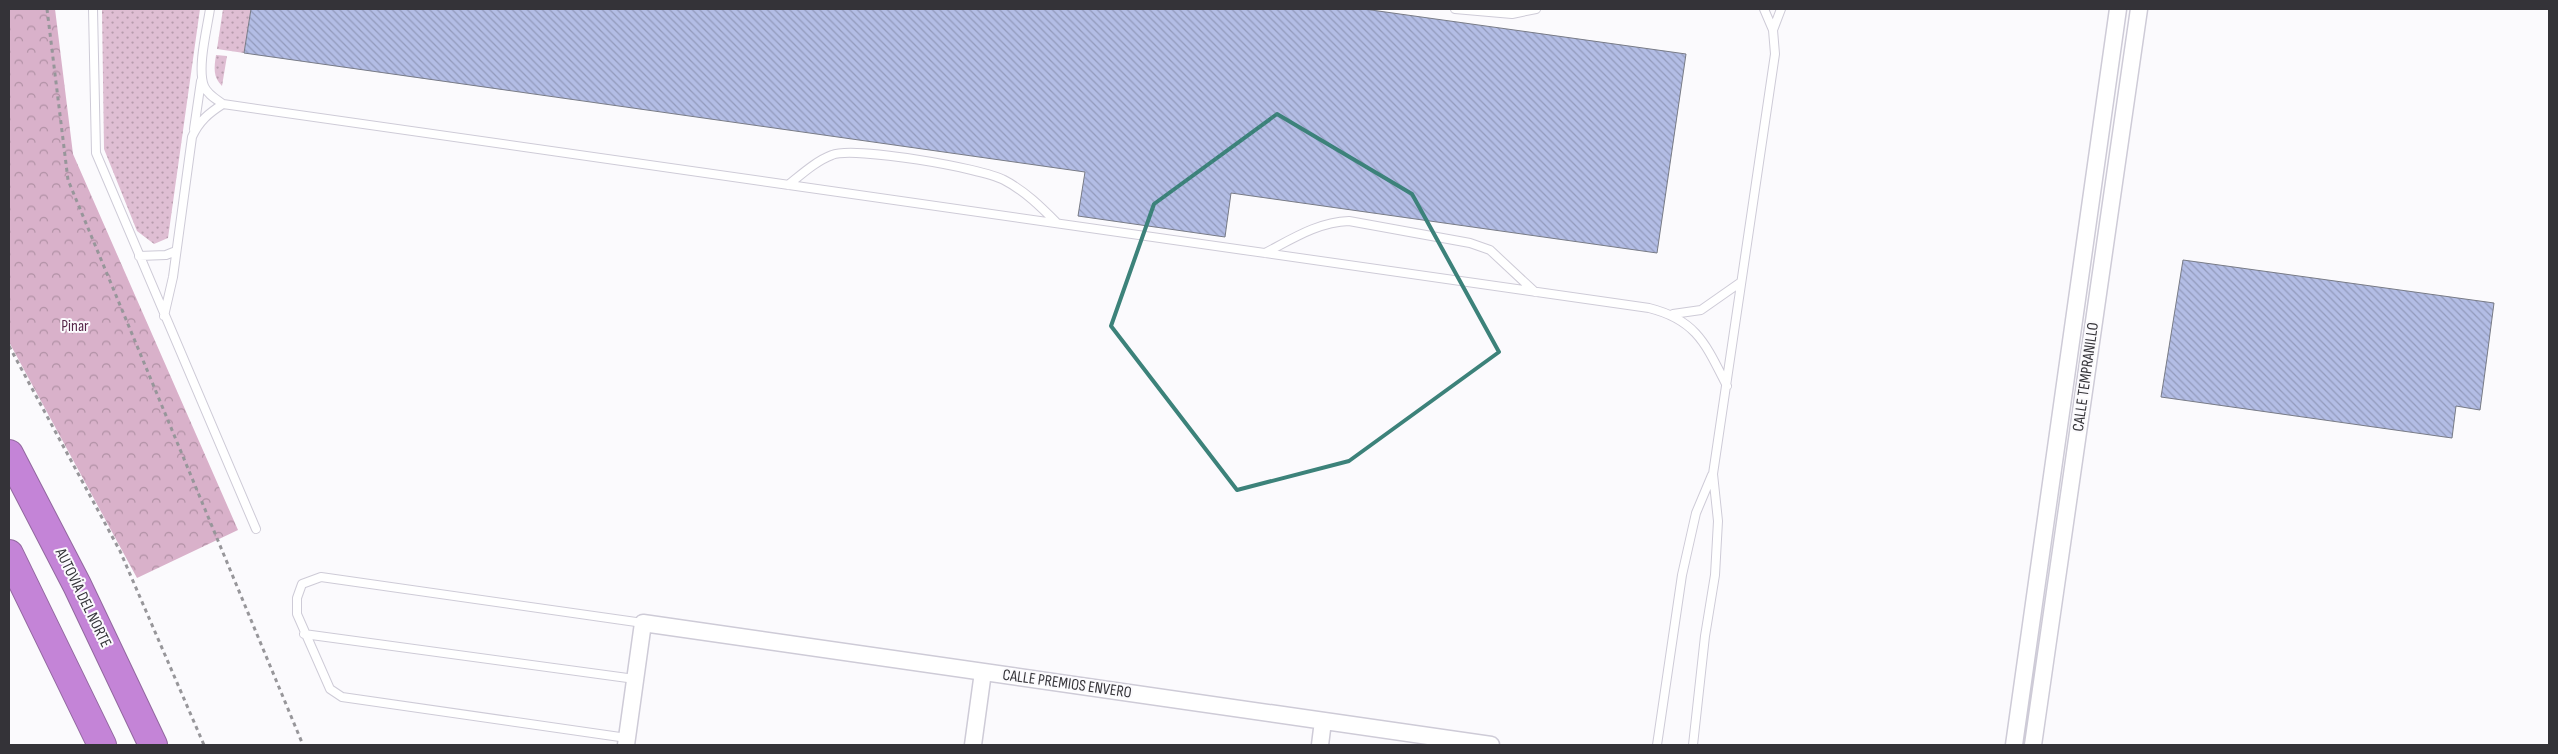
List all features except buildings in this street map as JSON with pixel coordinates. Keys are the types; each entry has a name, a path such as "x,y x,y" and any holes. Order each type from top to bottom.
{"highway":[{"name":"AUTOVÍA DEL NORTE","path":"9,454 77,585 153,745"},
{"path":"9,554 102,745"}],"street":[{"name":"CALLE TEMPRANILLO","path":"2014,745 2118,9"},
{"name":"CALLE TEMPRANILLO","path":"2033,745 2139,9"},
{"name":"CALLE PREMIOS ENVERO","path":"643,623 1492,745"},
{"path":"626,742 643,623"},
{"path":"973,745 983,672"},
{"path":"1320,745 1323,721"}],"lane":[{"path":"93,9 96,153 256,529"},
{"path":"164,316 176,251 210,9"},
{"path":"1455,9 1512,14 1536,9"},
{"path":"1657,745 1682,575 1696,513 1713,474 1727,386 1775,54 1773,30 1764,9"},
{"path":"1773,30 1780,9"},
{"path":"201,74 204,87 211,96 223,104 1649,308 1670,314 1684,321 1699,337 1727,386"},
{"path":"192,137 197,126 207,115 223,104"},
{"path":"788,185 833,154 848,152 937,162 983,171 1004,180 1032,199 1058,224"},
{"path":"1265,253 1318,226 1349,221 1470,243 1490,250 1535,292"},
{"path":"140,256 166,255 176,251"},
{"path":"1670,314 1701,310 1742,282"},
{"path":"1692,745 1705,636 1715,575 1718,521 1713,474"},
{"path":"626,742 342,697 330,689 304,634 297,614 297,598 302,584 321,577 643,623"},
{"path":"304,634 635,678"}],"path":[{"path":"47,9 68,180 303,745"},
{"path":"9,346 120,551 204,745"}],"highlighted area":[{"path":"1277,114 1412,194 1499,352 1349,461 1237,490 1111,326 1154,204"}],"shaded area":[{"path":"102,9 200,9 168,238 154,244 137,231 104,149"},
{"path":"223,9 251,9 244,53 217,49"},
{"path":"216,55 227,56 222,86 215,72"}],"green space":[{"name":"Pinar","path":"9,9 55,9 73,154 238,530 137,578 9,342"}]}
